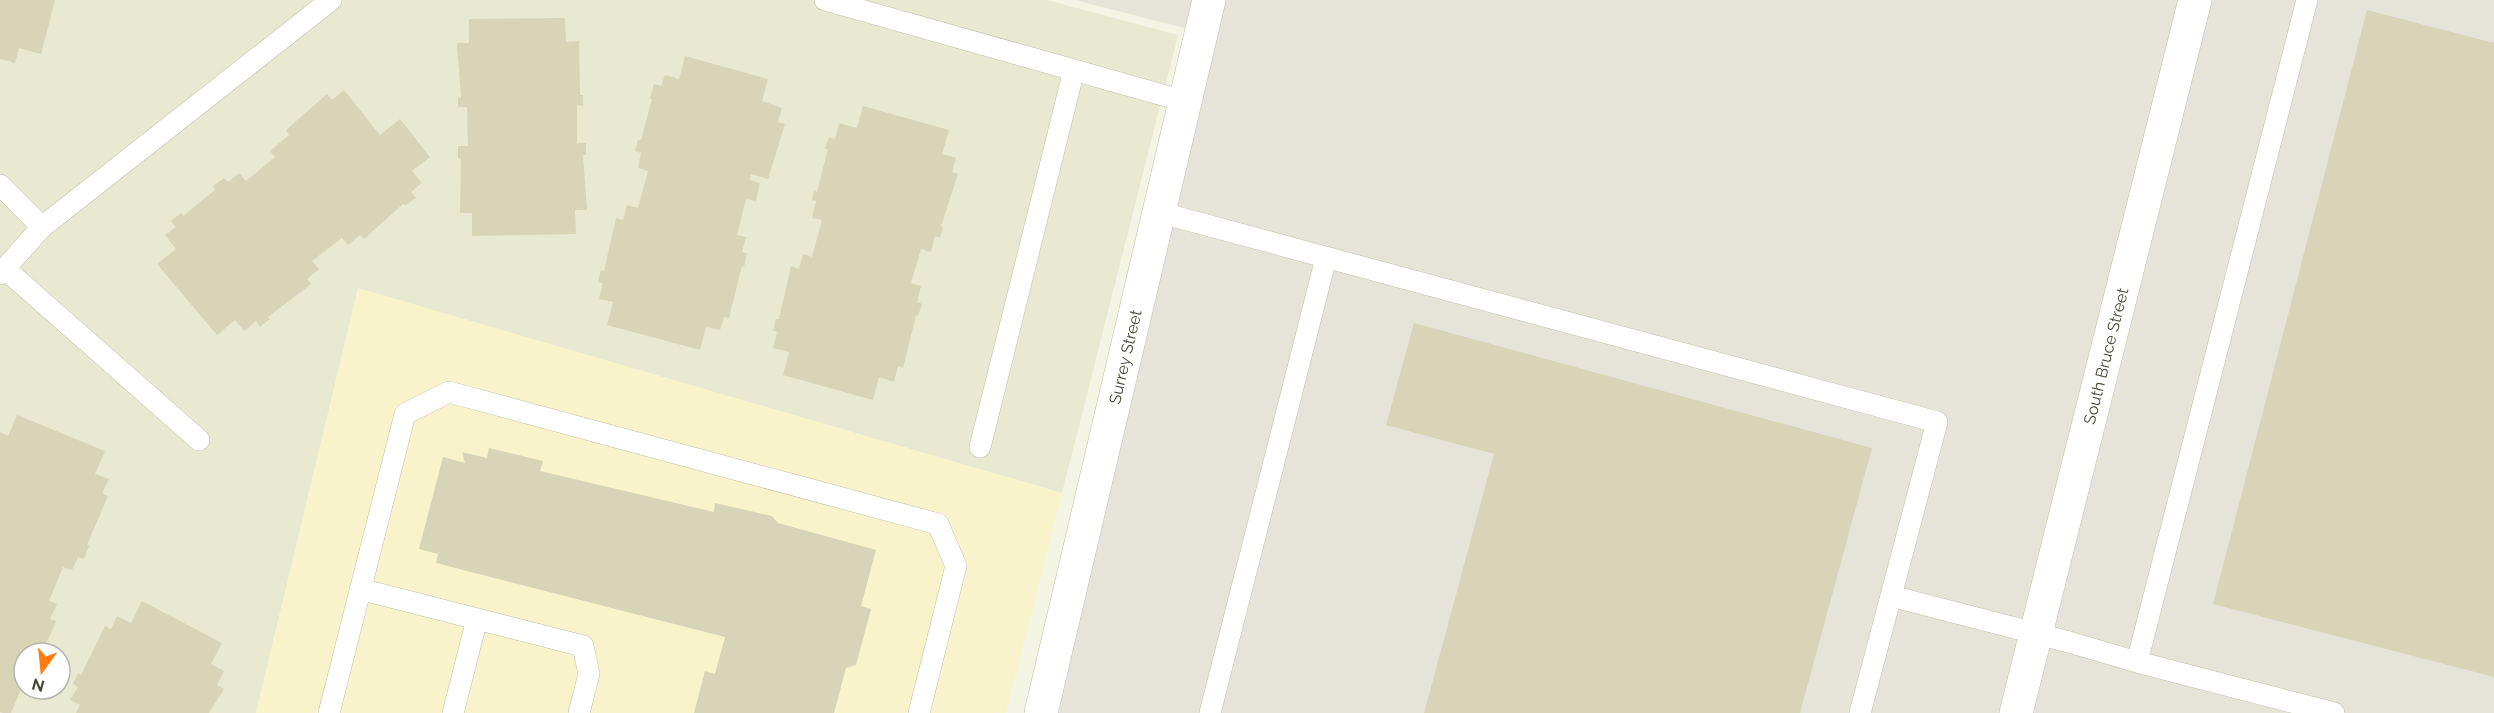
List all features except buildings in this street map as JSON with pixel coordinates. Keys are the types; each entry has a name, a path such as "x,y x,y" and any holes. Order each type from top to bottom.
{"street":[{"name":"Surrey Street","path":"1041,713 1209,0"},
{"name":"South Bruce Street","path":"2016,713 2195,0"}],"lane":[{"path":"199,440 2,271 42,227 331,0"},
{"path":"825,0 1184,101"},
{"path":"2137,662 2307,0"},
{"path":"980,447 1074,70"},
{"path":"0,185 42,227"},
{"path":"1158,212 1937,422 1860,713"},
{"path":"1210,713 1326,258"},
{"path":"329,713 405,414 449,392 938,524 956,566 919,713"},
{"path":"360,589 584,646 589,674 579,713"},
{"path":"1891,596 2334,713"},
{"path":"453,713 477,619"}],"shaded area":[{"path":"0,0 1047,0 1178,35 1062,493 358,289 256,713 0,713"},
{"path":"1075,0 2494,0 2494,713 1041,713 1200,32"},
{"path":"358,288 1062,493 1006,713 256,713"}]}
